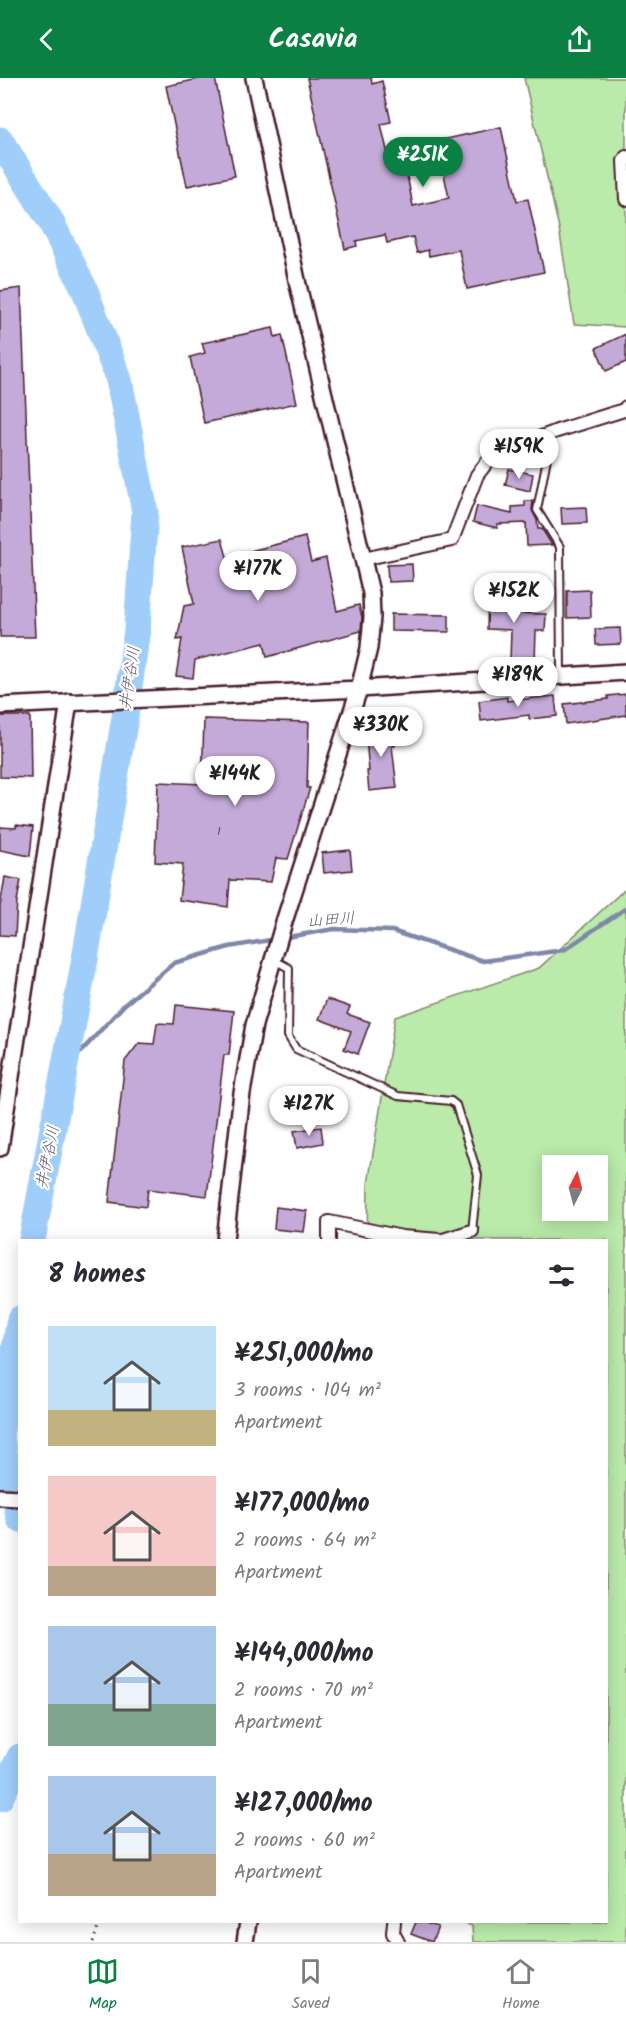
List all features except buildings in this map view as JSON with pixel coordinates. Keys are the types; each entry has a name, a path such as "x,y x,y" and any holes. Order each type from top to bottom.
{"street":[{"path":"225,1239 242,1093 254,1025 284,922 359,689 369,648 372,617 371,593 298,285 254,78"},
{"path":"626,157 626,199"},
{"path":"363,559 452,540 477,475 492,456 543,436 624,410 626,407"},
{"path":"0,706 359,689 626,672"},
{"path":"0,1148 69,702"},
{"path":"329,1239 329,1222 402,1236 431,1239"},
{"path":"444,1239 472,1231"},
{"path":"0,1497 18,1498"},
{"path":"245,1942 248,1923"},
{"path":"394,1923 393,1933 398,1942"}],"lane":[{"path":"543,436 548,453 537,510 560,547 561,676"},
{"path":"275,956 289,968 288,1036 296,1049 398,1096 451,1101 456,1105 478,1175 472,1231"}],"path":[{"path":"93,1942 100,1923"}],"green space":[{"path":"524,78 626,78 626,327 574,324 559,228"},
{"path":"626,888 626,1942 473,1942 472,1926 464,1923 608,1923 608,1239 367,1239 368,1184 395,1017 539,968"}],"waterway":[{"name":"井伊谷川","path":"0,140 50,220 84,288 119,380 145,512 137,630 125,717 85,959 32,1239"},
{"name":"山田川","path":"65,1069 124,1005 174,963 229,947 334,929 392,931 483,961 564,950 626,908"},
{"name":"井伊谷川","path":"18,1331 0,1435 18,1511"},
{"name":"井伊谷川","path":"0,1798 18,1761"}]}
